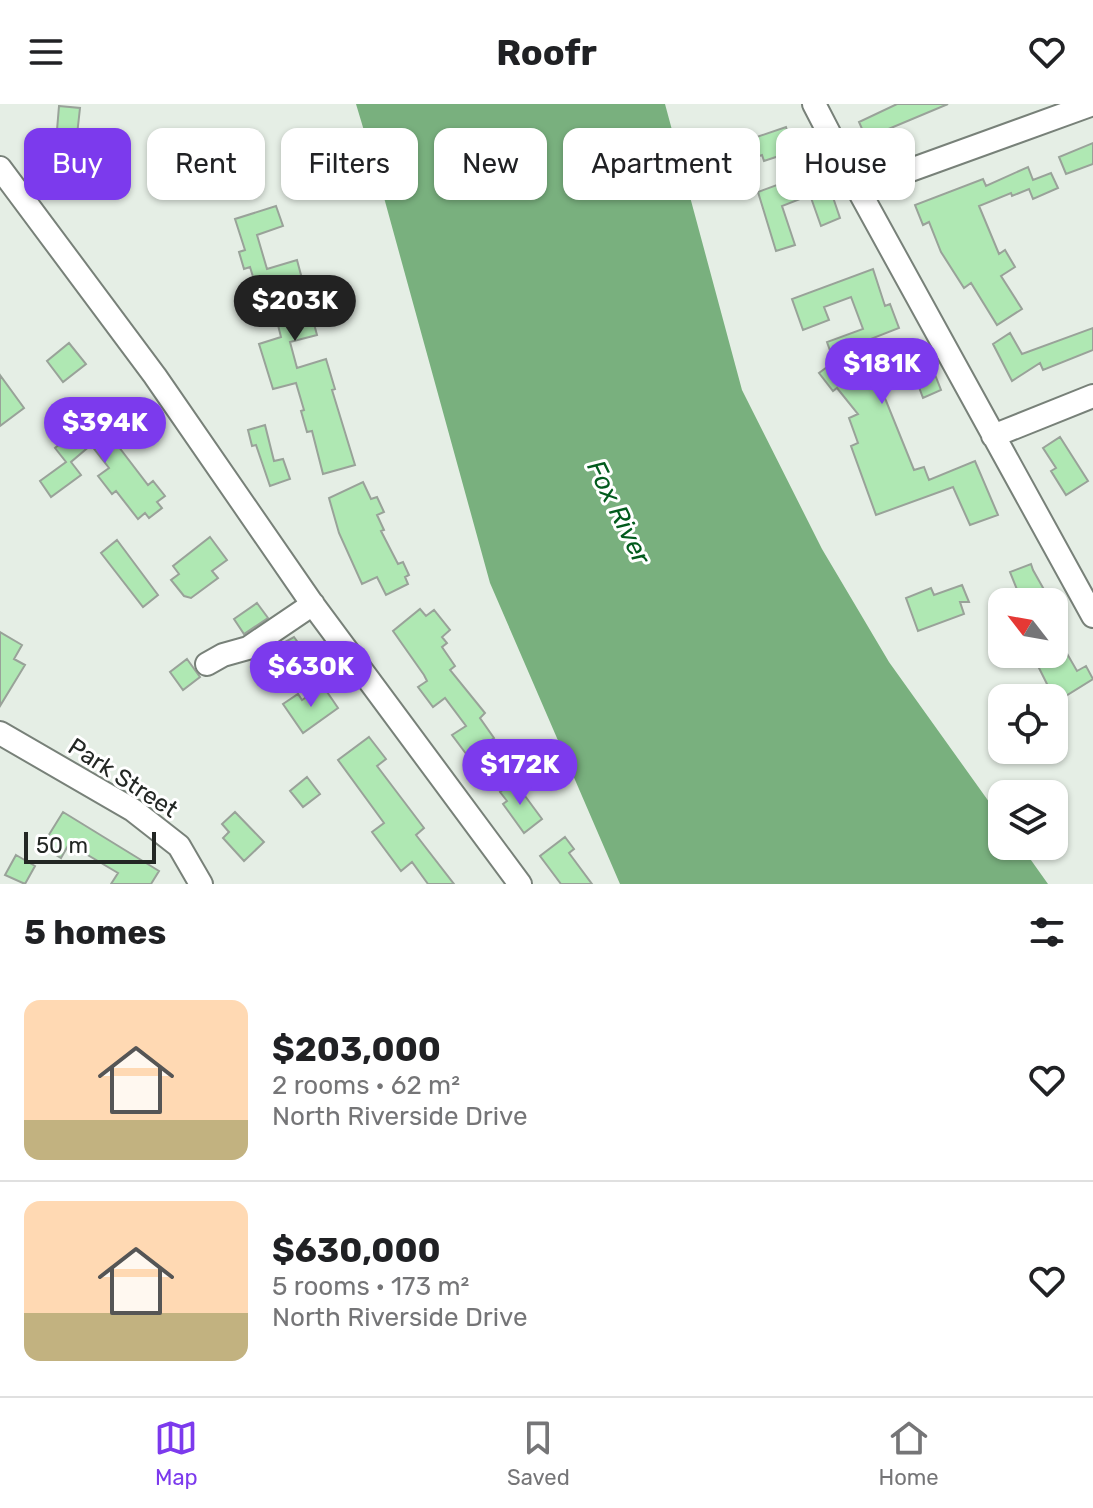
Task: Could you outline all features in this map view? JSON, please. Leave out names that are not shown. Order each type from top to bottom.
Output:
[{"type":"street","points":[[814,104],[826,128]]},
{"type":"street","points":[[915,168],[1093,104]]},
{"type":"street","points":[[0,168],[155,376],[313,604],[520,884]]},
{"type":"street","points":[[864,200],[1093,616]]},
{"type":"street","points":[[993,436],[1093,396]]},
{"type":"street","points":[[207,664],[223,655],[248,648],[313,604]]},
{"type":"street","name":"Park Street","points":[[0,733],[133,810],[179,846],[201,884]]},
{"type":"water","name":"Fox River","points":[[356,104],[665,104],[671,128],[563,128],[563,200],[691,200],[742,390],[822,549],[889,662],[988,800],[988,860],[1031,860],[1048,884],[620,884],[490,583],[385,200],[418,200],[418,128],[363,128]]},
{"type":"building","points":[[897,104],[948,104],[891,128],[862,128],[859,122]]},
{"type":"building","points":[[59,106],[80,108],[78,128],[57,128]]},
{"type":"building","points":[[776,130],[776,157],[764,161],[760,156],[760,136]]},
{"type":"building","points":[[1093,143],[1093,164],[1066,174],[1059,157]]},
{"type":"building","points":[[1028,167],[1033,180],[1051,173],[1058,188],[1033,199],[1029,189],[1012,196],[1011,193],[979,206],[999,254],[1005,250],[1015,267],[1001,276],[1022,309],[997,325],[971,283],[964,288],[941,252],[929,222],[923,225],[915,205],[983,179],[986,186]]},
{"type":"building","points":[[776,185],[776,200],[797,200],[782,206],[795,245],[776,251],[760,191]]},
{"type":"building","points":[[812,200],[834,200],[840,218],[821,226]]},
{"type":"building","points":[[276,206],[283,226],[257,235],[267,269],[297,260],[317,335],[290,342],[297,368],[326,359],[355,465],[323,474],[312,431],[307,432],[296,383],[273,389],[259,344],[281,337],[270,293],[259,296],[250,267],[244,269],[239,252],[245,250],[235,219]]},
{"type":"building","points":[[873,269],[885,306],[890,304],[899,328],[868,340],[884,385],[880,386],[914,470],[924,467],[929,480],[975,461],[998,515],[970,525],[953,487],[876,515],[851,446],[858,443],[849,418],[858,414],[837,388],[833,391],[819,373],[834,362],[827,342],[863,329],[851,297],[824,307],[829,320],[803,330],[792,299]]},
{"type":"building","points":[[1093,328],[1093,350],[1043,370],[1040,363],[1012,381],[993,344],[1010,333],[1022,354]]},
{"type":"building","points":[[69,343],[86,364],[63,382],[47,361]]},
{"type":"building","points":[[934,372],[941,390],[923,398],[916,379]]},
{"type":"building","points":[[0,375],[24,408],[0,426]]},
{"type":"building","points":[[111,410],[125,428],[112,438],[148,485],[153,481],[165,496],[157,502],[162,508],[149,518],[145,513],[138,519],[116,491],[112,494],[98,476],[109,468],[91,445],[71,462],[81,475],[51,497],[40,481],[66,462],[55,448],[72,434],[67,428],[84,414],[92,424]]},
{"type":"building","points":[[265,425],[274,461],[283,459],[290,479],[270,486],[248,430]]},
{"type":"building","points":[[1060,437],[1088,481],[1066,495],[1051,471],[1056,468],[1043,448]]},
{"type":"building","points":[[363,482],[371,499],[377,497],[384,512],[377,515],[384,530],[381,531],[398,564],[403,562],[409,575],[405,577],[408,584],[386,595],[377,577],[362,584],[339,533],[329,498]]},
{"type":"building","points":[[210,537],[227,560],[212,571],[218,578],[191,598],[184,596],[171,580],[179,574],[173,566]]},
{"type":"building","points":[[117,540],[158,595],[143,607],[101,553]]},
{"type":"building","points":[[1031,564],[1043,588],[1016,588],[1010,572]]},
{"type":"building","points":[[962,585],[969,602],[960,602],[964,614],[918,631],[906,598],[931,588],[934,595]]},
{"type":"building","points":[[257,603],[268,618],[244,634],[234,619]]},
{"type":"building","points":[[420,609],[426,616],[434,610],[450,630],[442,637],[447,643],[442,647],[455,666],[450,670],[485,713],[480,718],[494,738],[490,741],[508,762],[496,773],[482,756],[473,763],[452,735],[466,726],[445,698],[433,707],[418,687],[427,681],[393,631]]},
{"type":"building","points":[[0,632],[22,645],[14,659],[25,665],[0,706]]},
{"type":"building","points":[[294,637],[307,655],[287,670],[272,649]]},
{"type":"building","points":[[1068,655],[1077,671],[1086,666],[1093,679],[1068,695],[1068,684],[1047,684],[1039,668],[1068,668]]},
{"type":"building","points":[[187,659],[200,677],[183,690],[170,672]]},
{"type":"building","points":[[323,686],[338,708],[303,733],[283,704],[298,694],[302,700]]},
{"type":"building","points":[[369,737],[386,759],[377,766],[424,828],[416,835],[454,884],[428,884],[412,862],[401,871],[372,832],[384,823],[338,760]]},
{"type":"building","points":[[307,777],[320,794],[303,807],[290,791]]},
{"type":"building","points":[[514,781],[542,819],[524,833],[503,804],[507,801],[500,792]]},
{"type":"building","points":[[63,812],[159,871],[151,884],[111,884],[118,873],[69,844],[61,858],[42,846]]},
{"type":"building","points":[[235,812],[264,842],[244,861],[223,838],[229,832],[222,824]]},
{"type":"building","points":[[565,837],[574,849],[569,853],[592,884],[561,884],[540,856]]},
{"type":"building","points":[[16,855],[35,866],[25,884],[5,875]]}]
